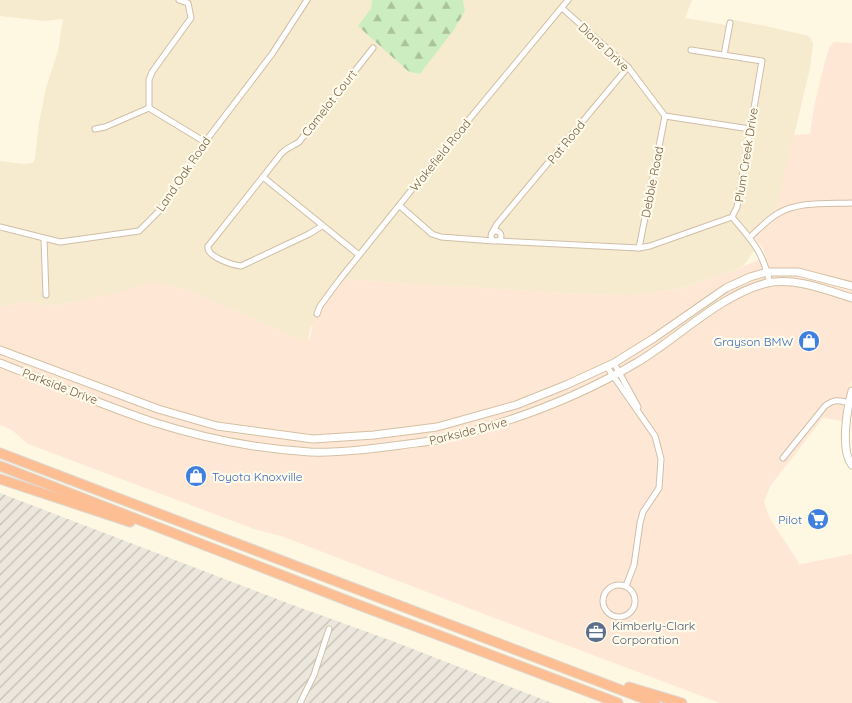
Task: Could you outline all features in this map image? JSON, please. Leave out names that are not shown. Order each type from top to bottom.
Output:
[{"type":"highway","points":[[0,453],[655,703]]},
{"type":"highway","points":[[0,466],[618,703]]},
{"type":"highway","points":[[0,479],[221,552]]},
{"type":"highway","points":[[554,664],[682,703]]},
{"type":"highway","points":[[562,683],[602,703]]},
{"type":"street","points":[[149,108],[149,80],[152,72],[191,18],[188,3],[179,0]]},
{"type":"street","name":"Land Oak Road","points":[[0,227],[60,242],[139,231],[160,210],[205,142],[272,54],[307,0]]},
{"type":"street","name":"Wakefield Road","points":[[317,314],[320,306],[359,255],[568,0]]},
{"type":"street","name":"Diane Drive","points":[[562,8],[628,66],[665,116]]},
{"type":"street","points":[[724,55],[730,23]]},
{"type":"street","name":"Camelot Court","points":[[322,226],[241,266],[210,254],[208,246],[286,149],[298,142],[373,48]]},
{"type":"street","name":"Plum Creek Drive","points":[[400,206],[432,234],[441,237],[499,238],[514,241],[639,248],[650,246],[732,216],[738,207],[762,61],[691,50]]},
{"type":"street","name":"Pat Road","points":[[492,234],[497,224],[628,66]]},
{"type":"street","points":[[96,129],[149,108]]},
{"type":"street","points":[[149,108],[205,142]]},
{"type":"street","points":[[665,116],[750,129]]},
{"type":"street","name":"Debbie Road","points":[[639,248],[665,116]]},
{"type":"street","points":[[263,177],[359,255]]},
{"type":"street","points":[[750,237],[778,213],[791,208],[852,203]]},
{"type":"street","points":[[732,216],[750,237],[764,260],[770,283]]},
{"type":"street","name":"Pat Road","points":[[499,238],[504,217]]},
{"type":"street","name":"Plum Creek Drive","points":[[481,239],[497,231],[499,238]]},
{"type":"street","points":[[492,234],[491,238],[499,238]]},
{"type":"street","points":[[44,239],[46,295]]},
{"type":"street","name":"Parkside Drive","points":[[0,350],[158,409],[217,426],[313,438],[374,435],[437,427],[516,405],[610,365],[654,338],[726,288],[744,279],[767,272],[798,272],[852,286]]},
{"type":"street","points":[[817,276],[817,288]]},
{"type":"street","name":"Parkside Drive","points":[[0,363],[154,422],[214,438],[312,452],[375,448],[440,440],[520,417],[571,398],[662,347],[739,293],[770,283],[799,283],[852,298]]},
{"type":"street","points":[[610,365],[655,436],[661,459],[659,488],[643,512],[634,565],[626,586]]},
{"type":"street","points":[[852,391],[846,429],[846,451],[848,459],[852,464]]},
{"type":"street","points":[[782,458],[825,406],[832,401],[839,400],[851,403]]},
{"type":"street","points":[[615,585],[626,586],[634,594],[635,604],[629,614],[614,616],[606,610],[604,595],[615,585]]},
{"type":"street","points":[[300,703],[314,675],[329,629]]},
{"type":"shaded area","points":[[0,0],[372,0],[371,9],[388,52],[408,72],[420,74],[453,31],[465,11],[463,0],[692,0],[685,18],[726,25],[728,19],[765,26],[809,36],[813,43],[810,68],[777,207],[746,237],[754,251],[743,266],[678,289],[631,295],[581,294],[352,280],[340,275],[310,329],[308,340],[304,341],[190,291],[160,283],[56,305],[45,306],[29,301],[0,307],[0,161],[23,164],[33,163],[35,159],[39,123],[46,88],[58,51],[63,19],[44,21],[0,16]]},
{"type":"shaded area","points":[[834,42],[852,43],[852,380],[843,409],[843,421],[823,418],[771,485],[764,501],[769,517],[799,563],[797,565],[852,554],[852,703],[720,703],[281,536],[254,529],[28,444],[12,430],[0,425],[0,307],[29,301],[45,306],[56,305],[100,297],[150,283],[160,283],[190,291],[304,341],[310,337],[317,305],[340,275],[352,280],[581,294],[631,295],[679,289],[730,272],[766,257],[763,249],[750,233],[777,207],[793,135],[810,134],[814,107],[825,61],[830,46]]},
{"type":"shaded area","points":[[0,493],[290,604],[395,642],[552,703],[0,703]]},
{"type":"green space","points":[[372,0],[463,0],[465,11],[453,31],[420,74],[409,72],[358,26],[371,9]]},
{"type":"place","name":"Grayson BMW","points":[[809,341]]},
{"type":"place","name":"Toyota Knoxville","points":[[196,476]]},
{"type":"place","name":"Pilot","points":[[818,519]]},
{"type":"place","name":"Kimberly-Clark Corporation","points":[[596,632]]}]
